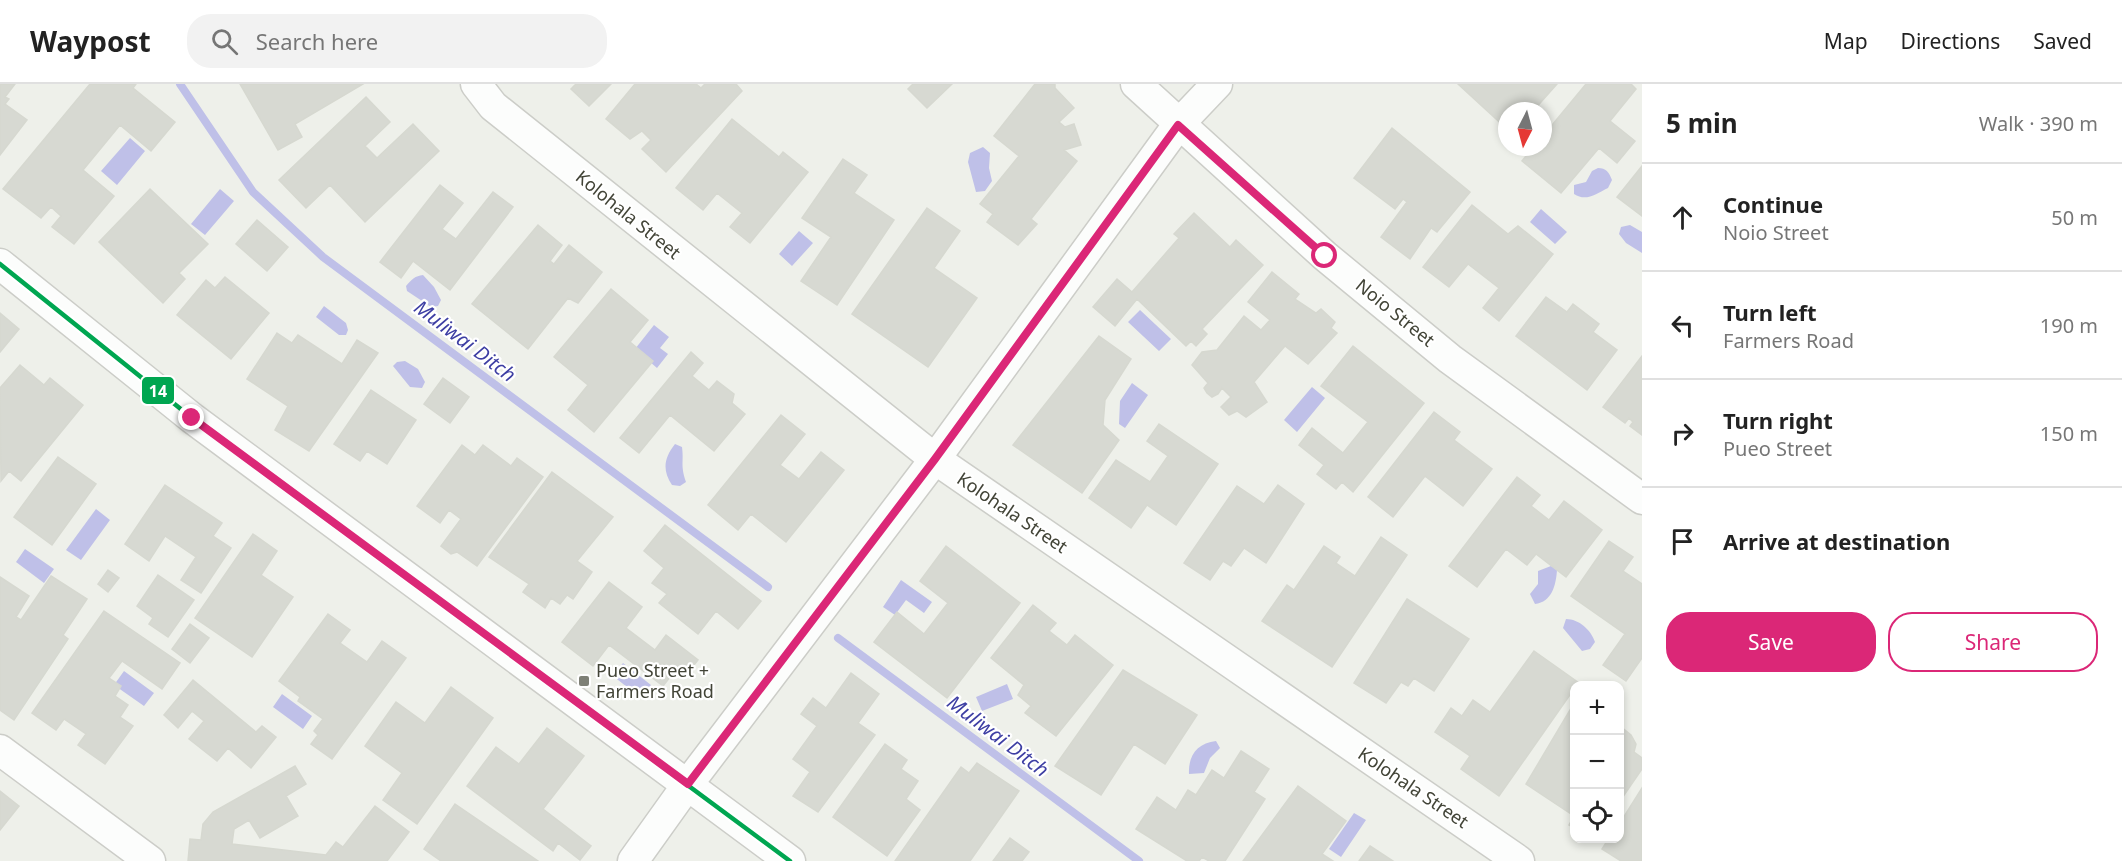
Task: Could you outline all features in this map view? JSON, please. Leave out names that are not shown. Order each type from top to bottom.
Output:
[{"type":"street","name":"Kolohala Street","points":[[477,84],[493,106],[935,459],[1519,861]]},
{"type":"street","name":"Noio Street","points":[[1136,84],[1178,125],[1325,256],[1450,359],[1642,500]]},
{"type":"street","points":[[633,861],[688,784],[935,459],[1178,125],[1217,84]]},
{"type":"street","points":[[0,264],[192,418],[790,861]]},
{"type":"street","points":[[0,750],[150,861]]},
{"type":"water","points":[[130,138],[145,151],[117,185],[101,171]]},
{"type":"water","points":[[983,147],[990,153],[989,168],[992,181],[985,191],[976,192],[968,162],[970,153]]},
{"type":"water","points":[[1598,168],[1610,175],[1612,180],[1608,188],[1587,197],[1574,194],[1574,185],[1586,182],[1592,171]]},
{"type":"water","points":[[220,189],[234,201],[205,235],[191,224]]},
{"type":"water","points":[[1541,209],[1567,232],[1555,244],[1530,222]]},
{"type":"water","points":[[1630,225],[1642,232],[1642,253],[1626,243],[1619,234],[1621,227]]},
{"type":"water","points":[[799,231],[813,243],[792,266],[779,254]]},
{"type":"water","points":[[423,275],[434,287],[441,300],[438,306],[431,307],[407,291],[406,286],[410,281]]},
{"type":"water","points":[[324,306],[346,323],[348,330],[346,335],[339,335],[316,317]]},
{"type":"water","points":[[1140,310],[1171,339],[1159,351],[1128,322]]},
{"type":"water","points":[[654,325],[669,337],[660,348],[668,354],[657,368],[635,349]]},
{"type":"water","points":[[405,361],[418,369],[425,382],[422,388],[410,387],[393,366],[397,362]]},
{"type":"water","points":[[1132,383],[1148,395],[1125,428],[1119,424],[1120,401]]},
{"type":"water","points":[[1312,387],[1325,398],[1297,432],[1284,420]]},
{"type":"water","points":[[675,444],[682,447],[686,482],[680,486],[672,485],[666,469],[668,454]]},
{"type":"water","points":[[96,509],[110,520],[81,560],[66,550]]},
{"type":"water","points":[[25,549],[54,569],[44,583],[16,562]]},
{"type":"water","points":[[1551,566],[1557,570],[1552,592],[1541,603],[1535,604],[1530,594],[1538,584],[1538,571]]},
{"type":"water","points":[[901,580],[932,602],[924,613],[906,600],[895,615],[883,607]]},
{"type":"water","points":[[1566,619],[1580,623],[1587,629],[1595,642],[1590,649],[1582,651],[1563,628]]},
{"type":"water","points":[[623,663],[651,685],[641,698],[613,676]]},
{"type":"water","points":[[124,671],[154,693],[144,706],[114,685]]},
{"type":"water","points":[[1007,684],[1013,699],[982,711],[976,697]]},
{"type":"water","points":[[282,694],[312,716],[303,729],[273,707]]},
{"type":"water","points":[[1216,741],[1220,748],[1210,758],[1204,773],[1189,774],[1190,762],[1195,752],[1204,744]]},
{"type":"water","points":[[1354,813],[1366,820],[1341,857],[1329,849]]},
{"type":"building","points":[[0,84],[15,84],[5,97],[9,99],[5,104],[27,120],[0,155]]},
{"type":"building","points":[[90,84],[136,84],[133,88],[175,122],[151,151],[120,125],[83,170],[114,196],[74,244],[52,227],[61,216],[51,207],[41,218],[3,189]]},
{"type":"building","points":[[240,84],[363,84],[295,124],[302,137],[278,150]]},
{"type":"building","points":[[576,84],[611,84],[589,106],[571,89]]},
{"type":"building","points":[[635,84],[696,84],[701,88],[705,84],[736,84],[742,91],[666,172],[642,149],[651,140],[642,131],[630,139],[606,119]]},
{"type":"building","points":[[913,84],[952,84],[927,108],[908,89]]},
{"type":"building","points":[[1035,84],[1055,84],[1055,88],[1074,108],[1059,122],[1065,127],[1074,124],[1081,145],[1064,150],[1077,161],[1031,219],[1037,224],[1018,245],[987,222],[993,214],[980,204],[1019,156],[994,136]]},
{"type":"building","points":[[1458,84],[1557,84],[1541,102],[1498,102],[1498,121]]},
{"type":"building","points":[[1586,84],[1631,84],[1636,89],[1610,121],[1635,141],[1617,163],[1599,148],[1561,193],[1522,161],[1526,156],[1552,156],[1552,125]]},
{"type":"building","points":[[366,97],[390,122],[365,146],[377,158],[413,124],[439,151],[365,222],[330,185],[306,208],[279,180]]},
{"type":"building","points":[[732,119],[779,157],[783,152],[808,172],[750,243],[730,227],[742,213],[717,193],[703,210],[676,188]]},
{"type":"building","points":[[1392,128],[1470,192],[1437,232],[1431,228],[1410,259],[1381,237],[1407,202],[1403,199],[1395,209],[1354,178]]},
{"type":"building","points":[[843,159],[867,175],[854,193],[894,220],[837,305],[801,281],[831,237],[802,218]]},
{"type":"building","points":[[1642,166],[1642,216],[1617,197]]},
{"type":"building","points":[[440,185],[463,203],[442,229],[456,239],[493,192],[513,207],[450,290],[413,261],[401,278],[380,262]]},
{"type":"building","points":[[150,189],[208,244],[179,273],[185,279],[163,303],[99,242]]},
{"type":"building","points":[[1472,205],[1508,234],[1518,226],[1553,254],[1499,321],[1483,308],[1499,288],[1468,264],[1449,287],[1423,267]]},
{"type":"building","points":[[927,208],[960,231],[934,268],[977,298],[928,367],[852,314]]},
{"type":"building","points":[[1194,213],[1230,247],[1236,240],[1263,265],[1202,329],[1207,334],[1196,346],[1191,341],[1186,346],[1137,299],[1115,326],[1093,307],[1117,279],[1132,292],[1179,238],[1174,234]]},
{"type":"building","points":[[257,220],[288,247],[267,271],[236,244]]},
{"type":"building","points":[[538,225],[562,245],[550,261],[554,264],[569,245],[602,272],[578,303],[568,298],[528,349],[472,304]]},
{"type":"building","points":[[1272,272],[1299,294],[1295,299],[1316,313],[1321,309],[1335,322],[1331,328],[1337,333],[1308,364],[1285,346],[1254,382],[1267,402],[1246,417],[1237,411],[1229,415],[1221,407],[1231,397],[1222,388],[1212,397],[1207,393],[1204,388],[1208,383],[1192,365],[1202,352],[1217,350],[1244,316],[1261,330],[1270,320],[1248,302]]},
{"type":"building","points":[[225,277],[269,313],[231,359],[177,315],[206,280],[215,288]]},
{"type":"building","points":[[611,289],[648,320],[630,342],[653,361],[594,432],[568,410],[588,385],[554,357]]},
{"type":"building","points":[[1546,297],[1567,312],[1573,304],[1599,324],[1593,332],[1617,350],[1587,390],[1516,336]]},
{"type":"building","points":[[0,313],[19,329],[0,352]]},
{"type":"building","points":[[277,333],[292,343],[298,335],[342,364],[357,340],[378,353],[309,451],[275,430],[288,406],[247,379]]},
{"type":"building","points":[[1099,336],[1131,359],[1105,400],[1103,425],[1119,440],[1082,493],[1013,445]]},
{"type":"building","points":[[1353,346],[1424,403],[1353,492],[1342,482],[1336,489],[1317,474],[1324,465],[1299,445],[1312,428],[1343,453],[1368,422],[1321,386]]},
{"type":"building","points":[[691,352],[703,363],[692,376],[709,390],[717,381],[734,394],[732,403],[745,414],[714,451],[670,415],[639,453],[620,438]]},
{"type":"building","points":[[1642,356],[1642,435],[1630,426],[1633,422],[1629,418],[1625,423],[1603,407]]},
{"type":"building","points":[[20,365],[44,385],[50,378],[83,405],[21,481],[9,471],[1,481],[0,388]]},
{"type":"building","points":[[443,378],[469,397],[450,423],[424,404]]},
{"type":"building","points":[[371,390],[416,420],[387,464],[367,451],[360,461],[334,444]]},
{"type":"building","points":[[1434,412],[1460,432],[1454,440],[1492,469],[1463,506],[1425,476],[1393,517],[1368,497]]},
{"type":"building","points":[[781,415],[805,434],[780,465],[799,479],[821,452],[844,470],[786,542],[751,514],[738,530],[708,505]]},
{"type":"building","points":[[1159,424],[1218,464],[1176,525],[1147,505],[1131,528],[1089,498],[1116,460],[1150,482],[1168,456],[1147,441]]},
{"type":"building","points":[[462,445],[475,455],[483,445],[511,466],[517,458],[543,477],[477,566],[457,552],[451,554],[441,546],[461,519],[449,510],[440,523],[417,506]]},
{"type":"building","points":[[58,457],[96,484],[52,545],[14,517]]},
{"type":"building","points":[[552,472],[613,517],[577,561],[592,572],[573,599],[567,595],[560,604],[551,598],[545,608],[523,592],[529,584],[489,557]]},
{"type":"building","points":[[1517,477],[1540,495],[1531,506],[1549,520],[1564,501],[1602,530],[1566,577],[1536,554],[1527,565],[1506,549],[1477,587],[1449,566]]},
{"type":"building","points":[[165,485],[222,523],[213,536],[231,548],[201,593],[181,580],[196,557],[165,536],[149,561],[125,544]]},
{"type":"building","points":[[1278,485],[1304,504],[1266,563],[1244,548],[1231,566],[1223,561],[1210,580],[1184,563],[1237,486],[1264,504]]},
{"type":"building","points":[[665,525],[761,601],[738,629],[716,611],[698,634],[659,603],[667,594],[652,583],[664,568],[644,551]]},
{"type":"building","points":[[253,534],[277,551],[261,575],[293,597],[252,657],[195,618]]},
{"type":"building","points":[[1381,537],[1407,555],[1332,667],[1262,621],[1287,585],[1294,590],[1324,546],[1340,557],[1336,563],[1355,576]]},
{"type":"building","points":[[1609,541],[1633,557],[1623,571],[1642,584],[1642,658],[1626,681],[1603,665],[1625,634],[1571,596]]},
{"type":"building","points":[[946,546],[1020,603],[947,698],[874,642],[897,612],[924,634],[948,603],[920,581]]},
{"type":"building","points":[[108,570],[119,578],[108,592],[98,584]]},
{"type":"building","points":[[158,575],[194,600],[168,637],[149,624],[153,618],[137,606]]},
{"type":"building","points":[[51,576],[87,599],[63,635],[68,639],[14,720],[0,710],[0,577],[29,596],[16,617],[21,620]]},
{"type":"building","points":[[609,582],[642,607],[626,628],[655,650],[666,635],[698,660],[687,674],[678,667],[663,686],[609,645],[593,666],[562,642]]},
{"type":"building","points":[[1407,599],[1469,639],[1434,691],[1414,678],[1408,686],[1401,682],[1386,703],[1354,683]]},
{"type":"building","points":[[1033,605],[1056,623],[1049,631],[1067,645],[1075,635],[1113,665],[1056,736],[1025,713],[1031,706],[1018,695],[1024,685],[991,658]]},
{"type":"building","points":[[104,611],[180,663],[162,689],[122,661],[109,678],[121,686],[115,696],[128,705],[120,717],[133,726],[105,764],[78,745],[86,734],[64,719],[56,730],[32,713]]},
{"type":"building","points":[[328,614],[350,630],[340,643],[367,662],[382,641],[406,658],[332,759],[311,744],[318,735],[314,731],[323,719],[298,701],[300,697],[279,681]]},
{"type":"building","points":[[190,624],[209,638],[190,663],[172,649]]},
{"type":"building","points":[[1534,651],[1576,681],[1570,681],[1570,695],[1499,796],[1461,769],[1470,756],[1435,732],[1451,708],[1462,716],[1473,700],[1490,712]]},
{"type":"building","points":[[1123,670],[1197,715],[1165,764],[1134,744],[1101,795],[1055,766]]},
{"type":"building","points":[[851,673],[879,694],[858,723],[875,735],[818,812],[793,796],[810,772],[793,759],[817,726],[801,714],[813,698],[826,708]]},
{"type":"building","points":[[193,680],[256,732],[262,726],[276,737],[251,768],[228,748],[217,761],[189,739],[204,721],[192,711],[178,728],[164,715]]},
{"type":"building","points":[[451,687],[493,718],[417,824],[383,800],[402,773],[365,746],[396,702],[425,723]]},
{"type":"building","points":[[1570,710],[1570,813],[1526,784]]},
{"type":"building","points":[[547,728],[584,756],[543,809],[591,846],[580,860],[558,843],[553,851],[467,786],[496,747],[519,764]]},
{"type":"building","points":[[1624,729],[1631,735],[1636,744],[1634,752],[1642,758],[1642,769],[1624,795]]},
{"type":"building","points":[[885,744],[907,760],[901,769],[918,781],[906,799],[920,810],[887,856],[833,817]]},
{"type":"building","points":[[1241,751],[1269,769],[1254,792],[1265,799],[1225,861],[1209,861],[1202,857],[1199,861],[1187,861],[1136,829],[1157,797],[1176,810],[1188,790],[1196,795],[1212,770],[1224,778]]},
{"type":"building","points":[[977,763],[1019,791],[970,861],[895,861],[961,767],[969,773]]},
{"type":"building","points":[[295,766],[306,784],[286,796],[298,816],[260,838],[249,820],[234,829],[232,844],[326,855],[336,842],[343,847],[375,806],[409,832],[387,861],[188,861],[190,839],[201,840],[203,824],[213,812]]},
{"type":"building","points":[[1298,786],[1346,821],[1322,854],[1333,861],[1243,861]]},
{"type":"building","points":[[1642,788],[1642,861],[1621,861],[1602,849],[1606,843],[1624,843],[1624,817]]},
{"type":"building","points":[[0,791],[19,806],[0,830]]},
{"type":"building","points":[[455,804],[538,861],[441,861],[424,849]]},
{"type":"building","points":[[1010,838],[1029,852],[1022,861],[993,861]]},
{"type":"building","points":[[1370,846],[1393,861],[1359,861]]},
{"type":"waterway","name":"Muliwai Ditch","points":[[180,84],[253,192],[323,257],[768,587]]},
{"type":"waterway","name":"Muliwai Ditch","points":[[838,638],[1139,861]]},
{"type":"transit line","name":"14","points":[[0,264],[192,418],[790,861]]},
{"type":"place","name":"Pueo Street + Farmers Road","points":[[584,681]]},
{"type":"route","points":[[192,418],[688,784],[935,459],[1178,125],[1325,256]]}]
